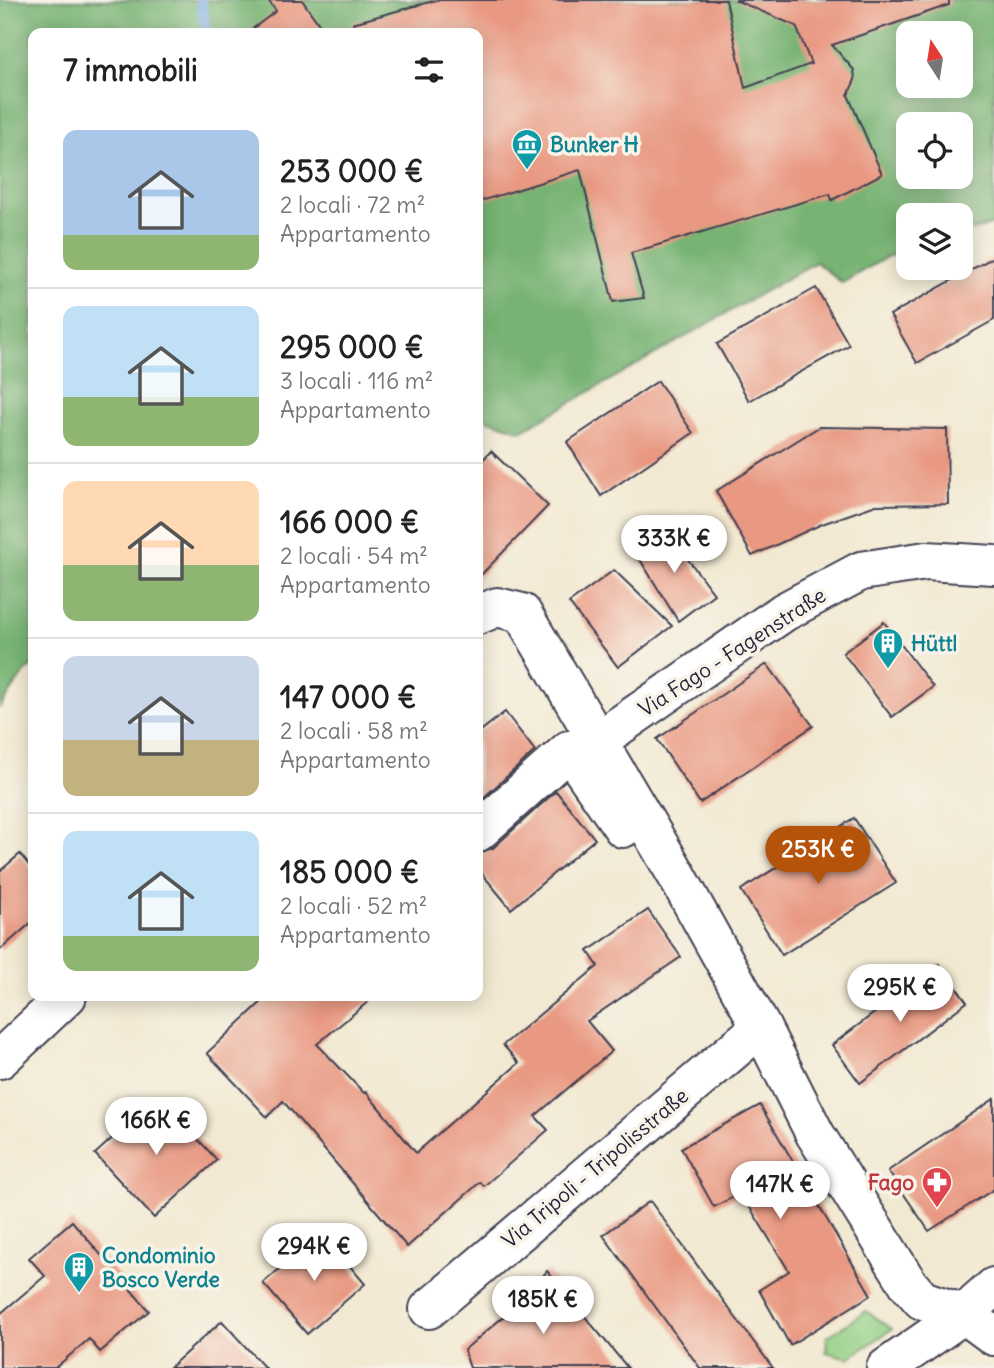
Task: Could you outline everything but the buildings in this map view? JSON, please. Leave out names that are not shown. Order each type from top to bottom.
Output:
[{"type":"street","name":"Via Fago - Fagenstraße","points":[[598,740],[784,612],[861,571],[926,561],[994,565]]},
{"type":"street","points":[[483,613],[497,607],[522,613],[675,872],[761,1027],[815,1134],[909,1285],[922,1300],[964,1314],[994,1336]]},
{"type":"street","points":[[483,827],[569,750],[630,838],[675,872]]},
{"type":"street","points":[[0,1059],[62,1001]]},
{"type":"street","name":"Via Tripoli - Tripolisstraße","points":[[429,1309],[761,1027]]},
{"type":"street","points":[[886,1368],[964,1314],[994,1287]]},
{"type":"green space","points":[[0,0],[994,0],[994,224],[973,230],[973,203],[896,203],[896,254],[842,283],[816,262],[521,431],[483,418],[483,28],[28,28],[28,669],[0,707]]},
{"type":"green space","points":[[866,1311],[892,1329],[849,1358],[826,1352],[827,1337]]},
{"type":"waterway","points":[[201,0],[205,28]]},
{"type":"place","name":"Bunker H","points":[[527,171]]},
{"type":"place","name":"Hüttl","points":[[888,670]]},
{"type":"place","name":"Fago","points":[[937,1209]]},
{"type":"place","name":"Condominio Bosco Verde","points":[[79,1294]]}]
